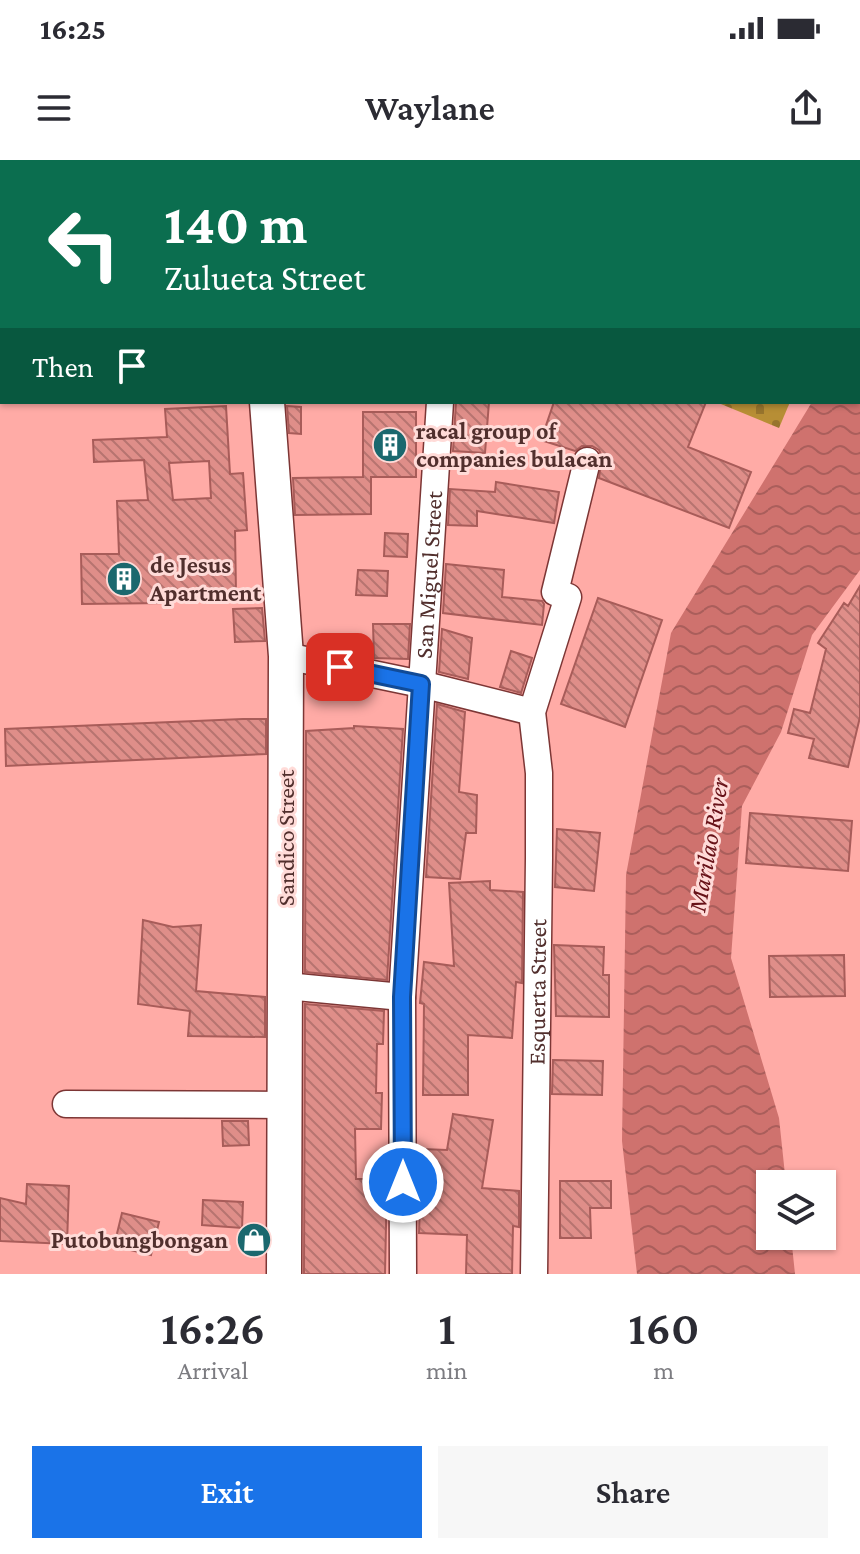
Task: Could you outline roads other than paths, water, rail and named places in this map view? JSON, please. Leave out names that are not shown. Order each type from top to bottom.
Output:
[{"type":"main road","name":"Sandico Street","points":[[267,404],[286,656],[284,1274]]},
{"type":"street","name":"San Miguel Street","points":[[403,1274],[402,997],[440,404]]},
{"type":"street","points":[[286,656],[421,684],[532,712],[568,597],[555,592],[587,461]]},
{"type":"street","name":"Esquerta Street","points":[[532,712],[539,773],[534,1274]]},
{"type":"street","points":[[286,986],[402,997]]},
{"type":"street","points":[[66,1104],[285,1105]]},
{"type":"water","name":"Marilao River","points":[[811,404],[860,404],[860,570],[812,635],[781,732],[742,806],[731,958],[779,1118],[785,1170],[756,1170],[756,1250],[792,1250],[795,1274],[637,1274],[622,1141],[626,875],[671,633]]},
{"type":"place","name":"racal group of companies bulacan","points":[[390,445]]},
{"type":"place","name":"de Jesus Apartment","points":[[124,579]]},
{"type":"place","name":"Putobungbongan","points":[[254,1240]]}]
